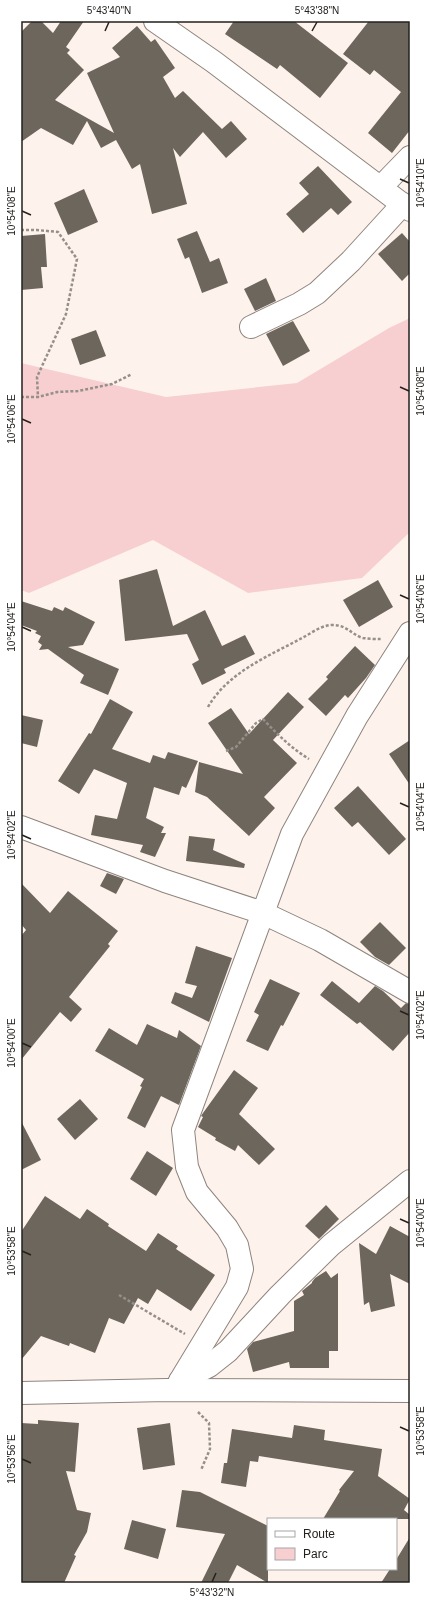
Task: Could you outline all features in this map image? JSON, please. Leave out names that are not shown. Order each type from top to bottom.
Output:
[{"type":"street","points":[[155,21],[214,62],[406,207],[352,261],[317,293],[299,304],[251,327]]},
{"type":"street","points":[[381,187],[410,157]]},
{"type":"street","points":[[174,1386],[192,1360],[237,1287],[242,1269],[237,1245],[227,1228],[197,1192],[187,1167],[183,1130],[292,834],[357,716],[407,637]]},
{"type":"street","points":[[21,827],[165,881],[263,913],[320,940],[410,992]]},
{"type":"street","points":[[174,1386],[209,1366],[228,1351],[280,1295],[330,1245],[410,1181]]},
{"type":"street","points":[[21,1392],[174,1386],[410,1391]]},
{"type":"path","points":[[21,230],[58,232],[76,259],[66,314],[37,377],[38,397]]},
{"type":"path","points":[[21,397],[38,397],[57,392],[78,391],[112,384],[132,374]]},
{"type":"path","points":[[208,707],[214,696],[240,672],[316,629],[332,625],[346,627],[362,638],[380,639],[390,636],[407,637]]},
{"type":"path","points":[[226,751],[236,747],[256,723],[262,719],[295,750],[327,770]]},
{"type":"path","points":[[119,1295],[160,1318],[192,1339],[192,1360]]},
{"type":"path","points":[[196,1410],[209,1422],[210,1449],[201,1470]]},
{"type":"green space","points":[[410,318],[410,532],[362,578],[248,593],[153,540],[29,593],[21,590],[21,363],[166,397],[297,383],[389,328]]},
{"type":"building","points":[[32,21],[41,21],[53,33],[61,21],[84,21],[66,47],[70,50],[67,53],[84,70],[55,100],[114,133],[87,73],[120,57],[112,48],[137,26],[151,42],[155,39],[175,68],[163,77],[175,98],[183,91],[222,129],[231,121],[247,139],[226,158],[203,132],[180,157],[173,148],[187,204],[152,214],[140,164],[132,169],[116,140],[101,148],[87,121],[73,145],[41,128],[21,142],[21,32]]},
{"type":"building","points":[[234,21],[294,21],[348,63],[320,98],[280,65],[277,69],[225,34]]},
{"type":"building","points":[[369,21],[410,21],[410,130],[392,153],[368,133],[401,92],[374,70],[370,75],[343,54]]},
{"type":"building","points":[[318,166],[352,202],[338,215],[331,208],[303,233],[286,214],[309,194],[299,183]]},
{"type":"building","points":[[84,189],[98,222],[68,235],[54,203]]},
{"type":"building","points":[[197,231],[210,262],[219,258],[228,283],[202,293],[189,257],[185,259],[177,239]]},
{"type":"building","points":[[402,233],[410,242],[410,273],[402,281],[378,254]]},
{"type":"building","points":[[45,234],[47,267],[41,267],[43,288],[21,290],[21,236]]},
{"type":"building","points":[[266,278],[276,301],[255,311],[244,289]]},
{"type":"building","points":[[293,321],[310,351],[283,366],[266,334]]},
{"type":"building","points":[[96,330],[106,356],[80,365],[71,339]]},
{"type":"building","points":[[157,569],[173,626],[205,610],[222,646],[245,635],[255,654],[224,669],[226,673],[202,685],[192,664],[199,660],[187,634],[125,641],[119,580]]},
{"type":"building","points":[[378,580],[393,607],[359,627],[343,600]]},
{"type":"building","points":[[21,601],[52,611],[54,607],[63,611],[65,607],[95,622],[83,645],[68,647],[119,669],[108,695],[80,683],[84,675],[48,649],[39,650],[42,645],[38,642],[41,636],[35,633],[37,631],[21,625]]},
{"type":"building","points":[[355,646],[375,665],[366,678],[348,698],[345,695],[326,716],[308,699],[328,679],[326,677]]},
{"type":"building","points":[[288,692],[304,707],[273,740],[297,763],[264,797],[275,808],[249,836],[207,797],[195,792],[199,762],[243,774],[208,723],[231,708],[249,734]]},
{"type":"building","points":[[110,699],[133,712],[112,749],[150,763],[153,755],[165,759],[168,752],[198,761],[186,788],[182,786],[179,795],[154,787],[146,818],[164,827],[161,833],[166,833],[155,857],[140,852],[143,845],[91,835],[95,815],[117,819],[127,783],[94,769],[79,794],[58,781],[89,733],[91,734]]},
{"type":"building","points":[[21,715],[43,720],[37,747],[21,743]]},
{"type":"building","points":[[410,740],[410,785],[389,754]]},
{"type":"building","points":[[358,786],[406,839],[389,855],[358,822],[352,827],[334,808]]},
{"type":"building","points":[[189,836],[215,839],[213,850],[245,864],[244,868],[186,861]]},
{"type":"building","points":[[107,873],[124,879],[116,894],[100,886]]},
{"type":"building","points":[[21,883],[50,913],[68,891],[118,931],[108,944],[110,946],[69,997],[82,1009],[71,1022],[60,1012],[21,1060],[21,936],[26,930],[21,924]]},
{"type":"building","points":[[380,922],[406,948],[389,965],[375,957],[360,942]]},
{"type":"building","points":[[196,946],[232,958],[209,1022],[171,1003],[175,992],[192,998],[197,986],[185,983]]},
{"type":"building","points":[[270,979],[300,993],[268,1051],[246,1041],[259,1015],[254,1012]]},
{"type":"building","points":[[332,981],[359,1003],[375,986],[383,991],[401,1008],[406,1003],[410,1004],[410,1032],[393,1051],[360,1022],[357,1024],[320,995]]},
{"type":"building","points":[[147,1024],[177,1038],[179,1030],[201,1046],[179,1105],[161,1096],[145,1128],[127,1118],[142,1087],[140,1086],[144,1079],[95,1051],[109,1028],[137,1045]]},
{"type":"building","points":[[234,1070],[258,1088],[239,1114],[275,1149],[259,1165],[238,1145],[235,1151],[215,1140],[216,1138],[198,1127],[203,1117],[201,1116]]},
{"type":"building","points":[[80,1099],[98,1119],[75,1140],[57,1119]]},
{"type":"building","points":[[21,1121],[41,1160],[21,1170]]},
{"type":"building","points":[[147,1151],[173,1168],[156,1196],[130,1179]]},
{"type":"building","points":[[45,1196],[80,1219],[87,1209],[109,1224],[108,1226],[146,1251],[158,1233],[178,1246],[176,1249],[215,1275],[191,1311],[157,1289],[148,1304],[138,1298],[124,1324],[109,1318],[95,1353],[70,1343],[69,1346],[41,1336],[21,1360],[21,1232]]},
{"type":"building","points":[[326,1205],[339,1219],[319,1239],[305,1226]]},
{"type":"building","points":[[390,1226],[410,1237],[410,1284],[390,1274],[395,1306],[371,1312],[369,1302],[364,1305],[359,1243],[376,1254]]},
{"type":"building","points":[[326,1271],[331,1278],[338,1273],[338,1351],[329,1351],[329,1368],[290,1368],[289,1362],[253,1372],[247,1349],[253,1342],[294,1331],[294,1301],[304,1295],[302,1291],[312,1283],[315,1278]]},
{"type":"building","points":[[38,1420],[79,1423],[75,1472],[66,1471],[77,1510],[91,1513],[87,1532],[74,1555],[76,1556],[64,1583],[21,1583],[21,1423],[38,1424]]},
{"type":"building","points":[[170,1423],[175,1465],[143,1470],[137,1428]]},
{"type":"building","points":[[294,1425],[325,1430],[324,1440],[382,1449],[378,1476],[410,1499],[404,1510],[410,1515],[410,1519],[324,1518],[340,1491],[339,1490],[354,1471],[259,1456],[258,1462],[250,1461],[246,1487],[221,1483],[224,1463],[227,1463],[232,1429],[292,1438]]},
{"type":"building","points":[[182,1490],[200,1492],[267,1526],[268,1583],[237,1565],[228,1583],[201,1583],[225,1534],[176,1527]]},
{"type":"building","points":[[132,1520],[166,1529],[158,1559],[124,1549]]},
{"type":"building","points":[[410,1537],[410,1583],[381,1583],[389,1570],[397,1570],[397,1558]]}]
